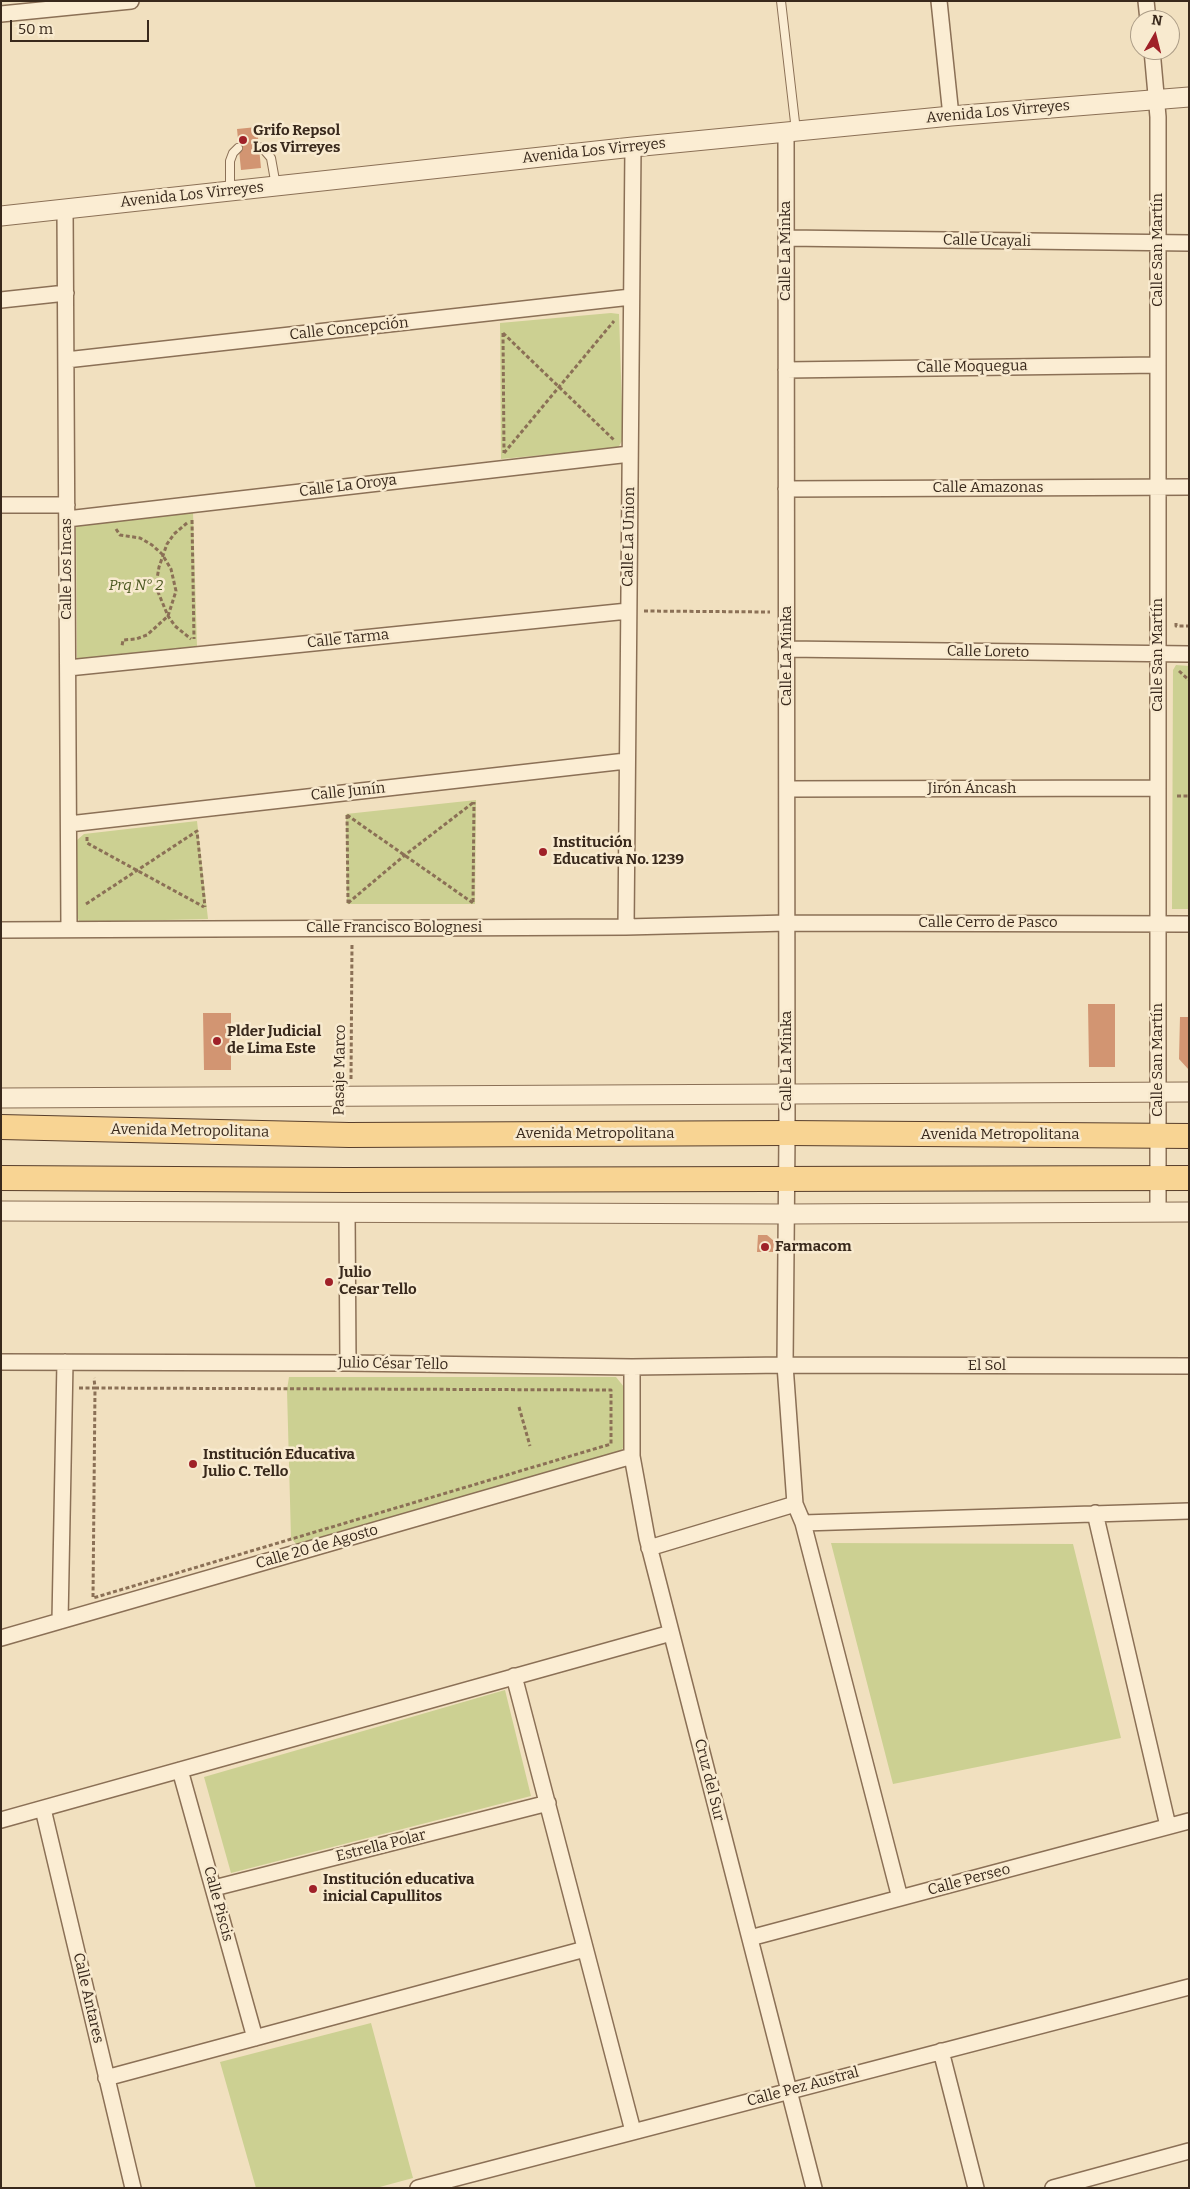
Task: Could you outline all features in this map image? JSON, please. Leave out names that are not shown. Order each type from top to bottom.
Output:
[{"type":"main road","name":"Avenida Metropolitana","points":[[1,1127],[349,1135],[787,1133],[1189,1136]]},
{"type":"main road","points":[[1,1178],[787,1180],[1189,1178]]},
{"type":"street","points":[[1,14],[131,1]]},
{"type":"street","points":[[939,1],[951,116]]},
{"type":"street","name":"Calle San Martín","points":[[1153,60],[1158,99],[1158,1212]]},
{"type":"street","name":"Avenida Los Virreyes","points":[[1,216],[791,131],[1189,97]]},
{"type":"street","name":"Calle La Minka","points":[[791,131],[786,238],[787,1180],[785,1365],[795,1504],[802,1523],[900,1898]]},
{"type":"street","name":"Calle La Union","points":[[626,927],[633,147]]},
{"type":"street","name":"Calle Los Incas","points":[[65,208],[70,929]]},
{"type":"street","name":"Calle Ucayali","points":[[786,238],[1189,243]]},
{"type":"street","points":[[1,300],[66,293]]},
{"type":"street","name":"Calle Concepción","points":[[66,360],[631,297]]},
{"type":"street","name":"Calle Moquegua","points":[[786,370],[1158,365]]},
{"type":"street","name":"Calle La Oroya","points":[[1,505],[67,512],[630,454]]},
{"type":"street","name":"Calle Amazonas","points":[[786,488],[1189,487]]},
{"type":"street","name":"Calle Tarma","points":[[68,668],[628,611]]},
{"type":"street","name":"Calle Loreto","points":[[786,649],[1189,654]]},
{"type":"street","name":"Calle Junín","points":[[69,824],[626,761]]},
{"type":"street","name":"Jirón Áncash","points":[[787,789],[1158,788]]},
{"type":"street","name":"Calle Francisco Bolognesi","points":[[1,930],[626,927],[787,923]]},
{"type":"street","name":"Calle Cerro de Pasco","points":[[787,923],[1189,924]]},
{"type":"street","points":[[1,1098],[1189,1092]]},
{"type":"street","points":[[1,1211],[786,1214],[1189,1212]]},
{"type":"street","points":[[347,1212],[348,1363]]},
{"type":"street","name":"Julio César Tello","points":[[1,1362],[348,1363],[632,1367],[785,1365]]},
{"type":"street","points":[[60,1621],[65,1362]]},
{"type":"street","name":"El Sol","points":[[785,1365],[1189,1366]]},
{"type":"street","name":"Cruz del Sur","points":[[632,1367],[632,1456],[650,1548],[814,2188]]},
{"type":"street","name":"Calle 20 de Agosto","points":[[1,1638],[632,1456]]},
{"type":"street","points":[[650,1548],[795,1504]]},
{"type":"street","points":[[802,1523],[1189,1511]]},
{"type":"street","points":[[1095,1513],[1168,1826]]},
{"type":"street","points":[[1,1820],[671,1632]]},
{"type":"street","points":[[514,1676],[633,2132]]},
{"type":"street","name":"Calle Piscis","points":[[180,1770],[255,2038]]},
{"type":"street","name":"Estrella Polar","points":[[214,1888],[548,1803]]},
{"type":"street","name":"Calle Antares","points":[[43,1809],[133,2188]]},
{"type":"street","name":"Calle Perseo","points":[[750,1938],[1189,1821]]},
{"type":"street","points":[[106,2078],[586,1949]]},
{"type":"street","name":"Calle Pez Austral","points":[[418,2188],[1189,1987]]},
{"type":"street","points":[[940,2051],[976,2188]]},
{"type":"street","points":[[1053,2188],[1189,2151]]},
{"type":"lane","points":[[781,1],[791,131]]},
{"type":"lane","points":[[230,190],[230,162],[232,153],[238,148]]},
{"type":"lane","points":[[259,148],[265,150],[271,158],[276,186]]},
{"type":"path","points":[[615,320],[559,387],[541,409],[504,453],[503,332],[559,387],[615,440]]},
{"type":"path","points":[[192,519],[194,641],[175,626],[168,616],[158,592],[159,566],[162,554],[174,534],[192,519]]},
{"type":"path","points":[[116,529],[120,535],[140,538],[162,554],[171,569],[176,591],[168,616],[147,635],[122,640],[122,649]]},
{"type":"path","points":[[628,611],[786,612]]},
{"type":"path","points":[[1179,671],[1189,680]]},
{"type":"path","points":[[1177,796],[1189,796]]},
{"type":"path","points":[[405,855],[347,815],[348,903],[405,855],[474,802],[473,903],[405,855]]},
{"type":"path","points":[[82,907],[138,870],[197,831],[205,907],[138,870],[87,843]]},
{"type":"path","name":"Pasaje Marco","points":[[351,1097],[353,929]]},
{"type":"path","points":[[93,1598],[94,1362]]},
{"type":"path","points":[[64,1388],[610,1390],[611,1444]]},
{"type":"path","points":[[519,1407],[530,1446]]},
{"type":"green space","points":[[611,313],[619,314],[623,439],[618,448],[501,459],[500,323]]},
{"type":"green space","name":"Prq N° 2","points":[[193,511],[197,647],[77,659],[76,525]]},
{"type":"green space","points":[[1176,665],[1189,666],[1189,909],[1172,909],[1173,670]]},
{"type":"green space","points":[[476,800],[475,904],[347,904],[346,814]]},
{"type":"green space","points":[[197,821],[208,919],[80,922],[76,916],[77,840],[84,834]]},
{"type":"green space","points":[[289,1377],[616,1377],[624,1387],[625,1445],[615,1459],[297,1545],[291,1538],[287,1390]]},
{"type":"green space","points":[[831,1543],[1073,1544],[1121,1738],[893,1784]]},
{"type":"green space","points":[[505,1690],[531,1796],[231,1873],[204,1777]]},
{"type":"green space","points":[[371,2023],[413,2178],[376,2188],[256,2188],[220,2062]]},
{"type":"building","points":[[257,127],[261,168],[241,170],[237,129]]},
{"type":"building","points":[[1088,1004],[1115,1004],[1115,1067],[1089,1067]]},
{"type":"building","name":"Plder Judicial de Lima Este","points":[[203,1013],[231,1013],[231,1070],[204,1070]]},
{"type":"building","points":[[1180,1017],[1189,1017],[1189,1070],[1179,1059]]},
{"type":"building","name":"Farmacom","points":[[758,1235],[767,1235],[774,1241],[773,1252],[757,1252]]},
{"type":"place","name":"Grifo Repsol Los Virreyes","points":[[243,140]]},
{"type":"place","name":"Institución Educativa No. 1239","points":[[543,852]]},
{"type":"place","name":"Plder Judicial de Lima Este","points":[[217,1041]]},
{"type":"place","name":"Farmacom","points":[[765,1247]]},
{"type":"place","name":"Julio Cesar Tello","points":[[329,1282]]},
{"type":"place","name":"Institución Educativa Julio C. Tello","points":[[193,1464]]},
{"type":"place","name":"Institución educativa inicial Capullitos","points":[[313,1889]]}]
